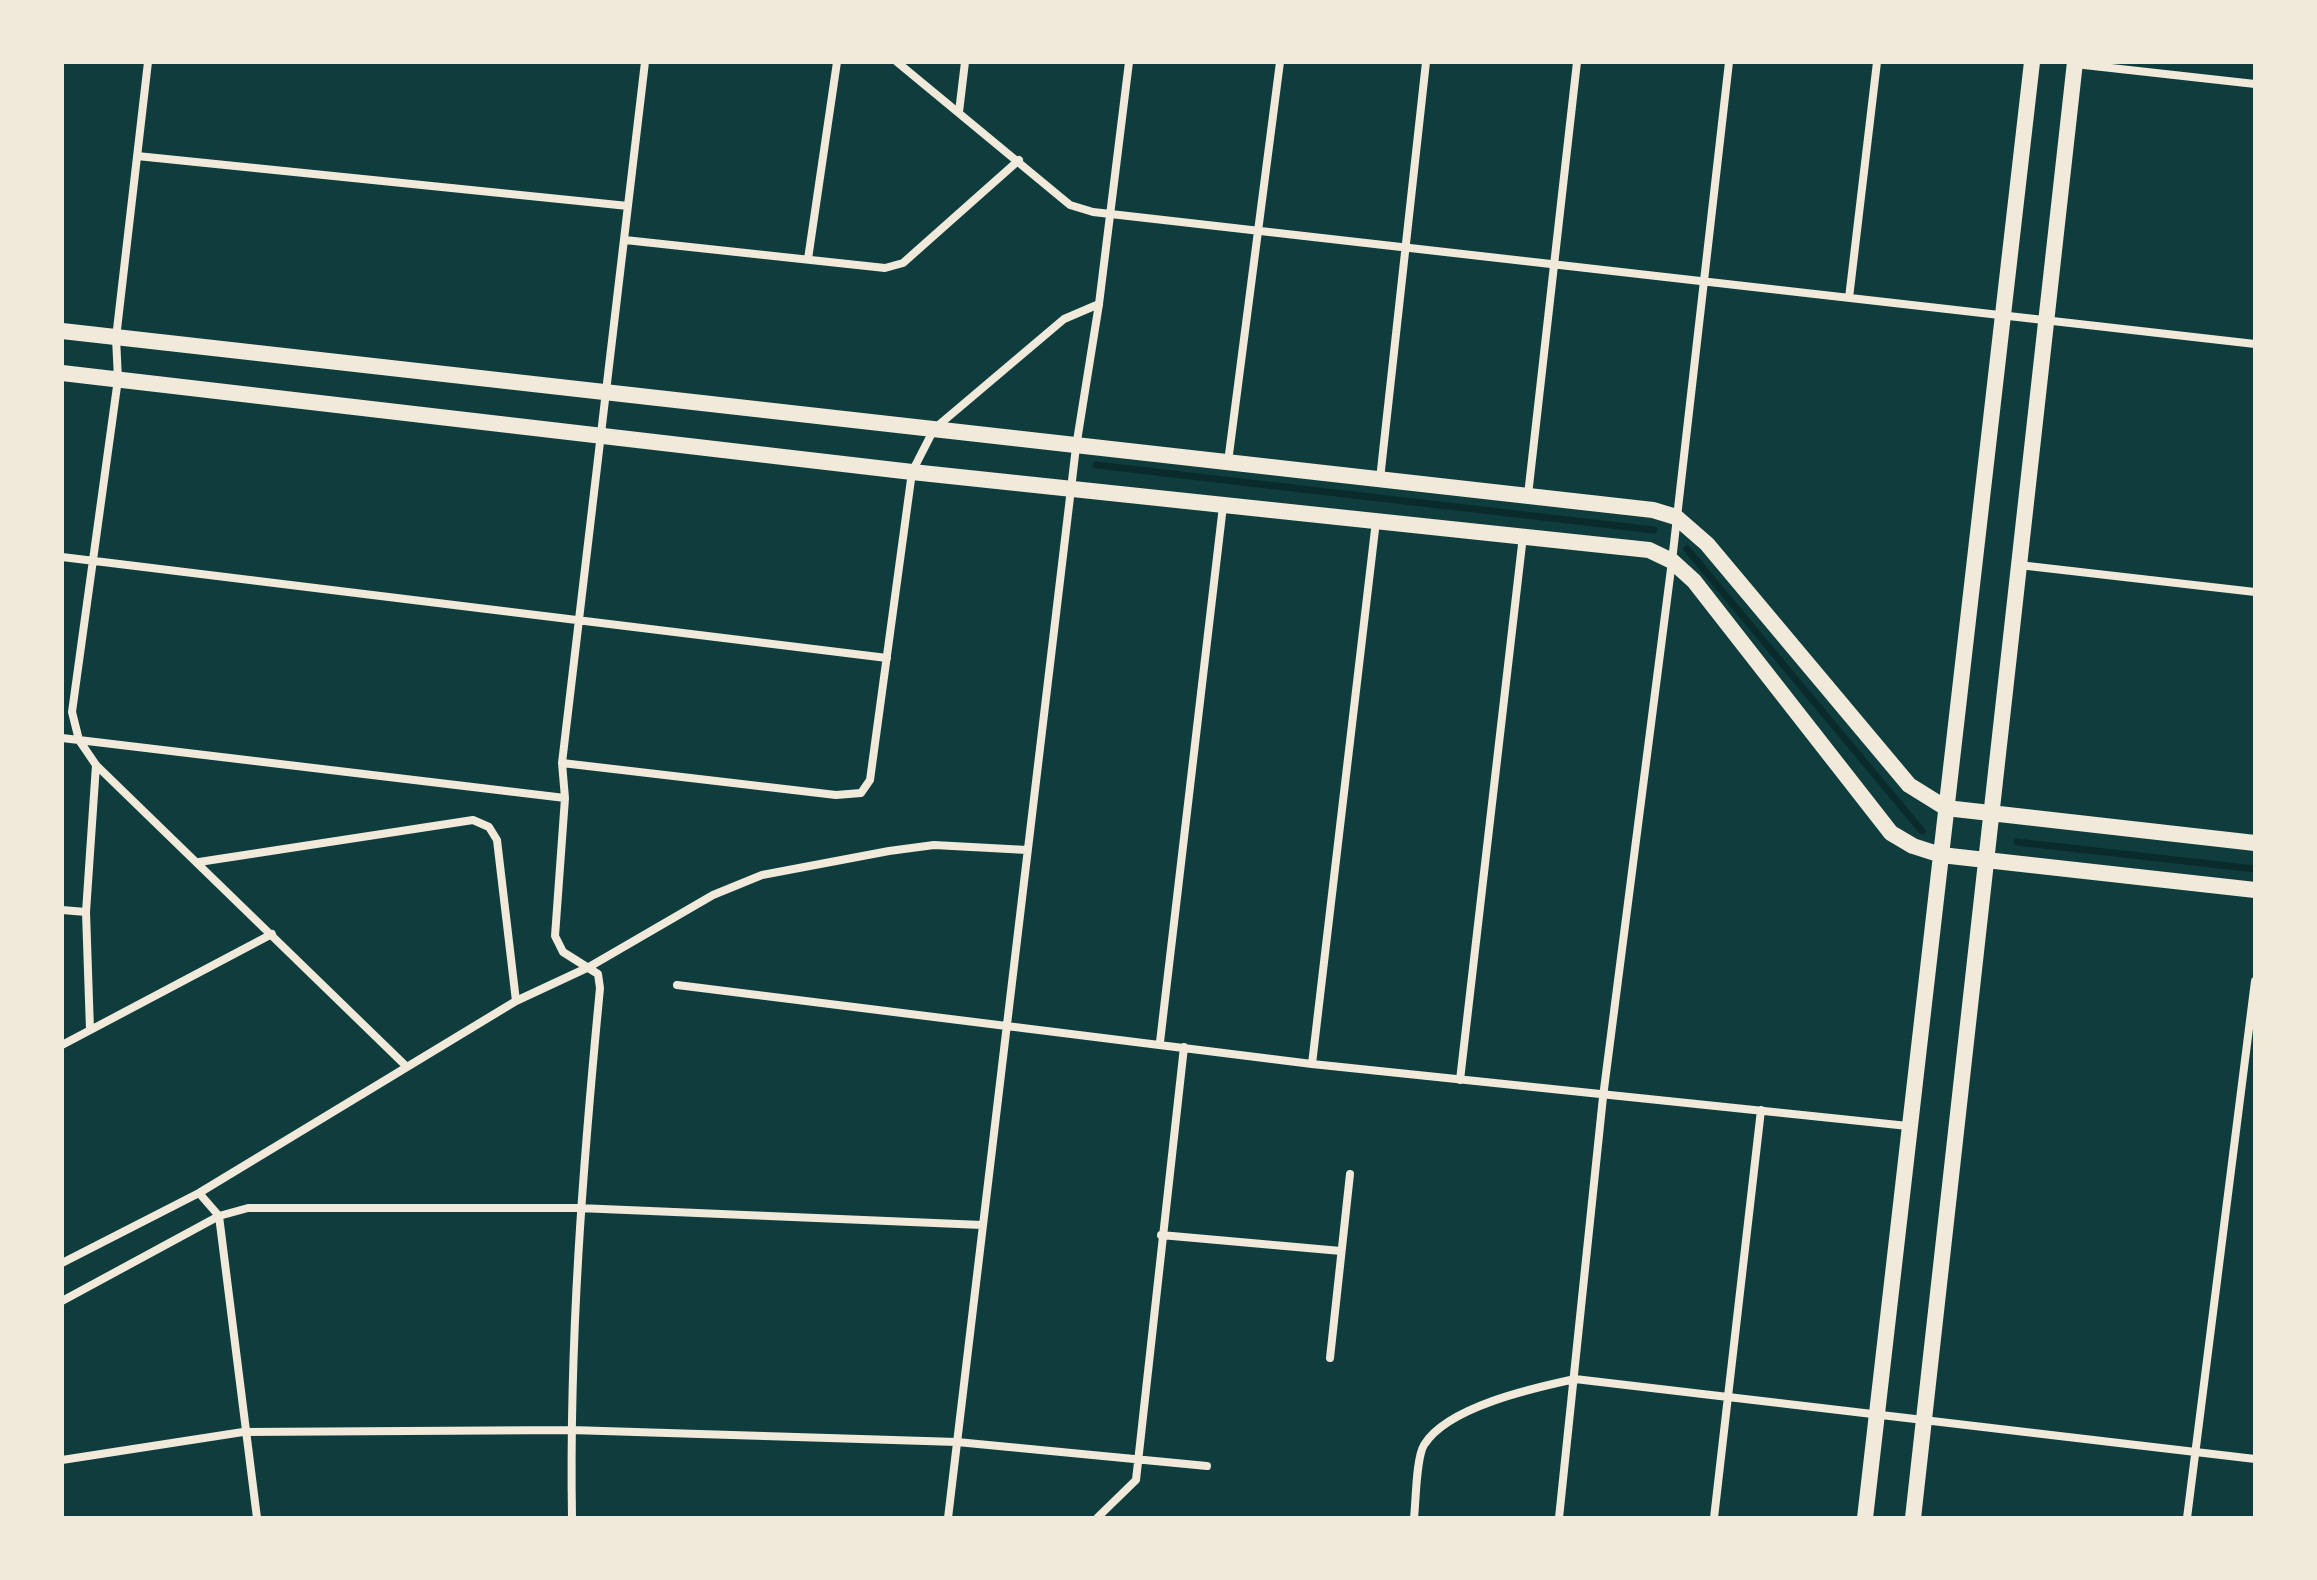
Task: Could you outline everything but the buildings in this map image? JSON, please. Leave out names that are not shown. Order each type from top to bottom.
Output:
[{"type":"main road","points":[[1865,1518],[2032,62]]},
{"type":"main road","points":[[1913,1518],[2075,63]]},
{"type":"main road","points":[[62,331],[1653,510],[1676,517],[1707,544],[1909,785],[1946,808],[2255,843]]},
{"type":"main road","points":[[62,373],[912,472],[1649,550],[1672,561],[1694,581],[1891,833],[1913,846],[1941,855],[2255,890]]},
{"type":"street","points":[[148,62],[116,338],[118,379],[72,712],[79,740],[96,765],[407,1067]]},
{"type":"street","points":[[572,1518],[571,1430],[579,1208],[600,988],[598,974],[563,952],[555,936],[565,798],[562,763],[581,623],[645,62]]},
{"type":"street","points":[[808,259],[837,62]]},
{"type":"street","points":[[897,62],[1070,205],[1111,214],[2255,344]]},
{"type":"street","points":[[959,112],[965,62]]},
{"type":"street","points":[[948,1518],[1076,447],[1099,304],[1129,62]]},
{"type":"street","points":[[1228,462],[1261,231],[1280,62]]},
{"type":"street","points":[[1380,479],[1426,62]]},
{"type":"street","points":[[1528,495],[1577,62]]},
{"type":"street","points":[[1559,1518],[1603,1097],[1672,561],[1729,62]]},
{"type":"street","points":[[1849,298],[1877,62]]},
{"type":"street","points":[[2075,63],[2255,84]]},
{"type":"street","points":[[137,156],[628,206]]},
{"type":"street","points":[[625,240],[885,268],[903,263],[1019,160]]},
{"type":"street","points":[[562,763],[836,795],[861,793],[870,780],[912,472],[934,429],[1064,319],[1099,304]]},
{"type":"street","points":[[1160,1042],[1223,505]]},
{"type":"street","points":[[1312,1064],[1376,521]]},
{"type":"street","points":[[1460,1080],[1523,535]]},
{"type":"street","points":[[62,557],[581,623],[887,658]]},
{"type":"street","points":[[2019,565],[2255,592]]},
{"type":"street","points":[[62,738],[565,798]]},
{"type":"street","points":[[90,1030],[86,912],[96,765]]},
{"type":"street","points":[[199,862],[473,820],[489,827],[497,840],[516,1001]]},
{"type":"street","points":[[62,1263],[199,1193],[516,1001],[589,967],[713,895],[762,875],[934,845],[1027,850]]},
{"type":"street","points":[[62,910],[86,912]]},
{"type":"street","points":[[62,1045],[272,934]]},
{"type":"street","points":[[2187,1518],[2255,981]]},
{"type":"street","points":[[677,985],[1009,1027],[1160,1042],[1312,1064],[1603,1097],[1908,1126]]},
{"type":"street","points":[[1097,1518],[1136,1480],[1184,1047]]},
{"type":"street","points":[[1714,1518],[1761,1110]]},
{"type":"street","points":[[1330,1358],[1350,1174]]},
{"type":"street","points":[[199,1193],[219,1216],[243,1432],[257,1518]]},
{"type":"street","points":[[62,1301],[219,1216],[248,1208],[579,1208],[982,1225]]},
{"type":"street","points":[[1161,1235],[1341,1251]]},
{"type":"street","points":[[1414,1518],[1423,1446],[1446,1420],[1537,1387],[1575,1379],[2255,1459]]},
{"type":"street","points":[[62,1460],[243,1432],[571,1430],[957,1442],[1207,1466]]},
{"type":"waterway","points":[[1096,465],[1654,530]]},
{"type":"waterway","points":[[1687,549],[1922,831]]},
{"type":"waterway","points":[[2017,842],[2255,869]]}]
